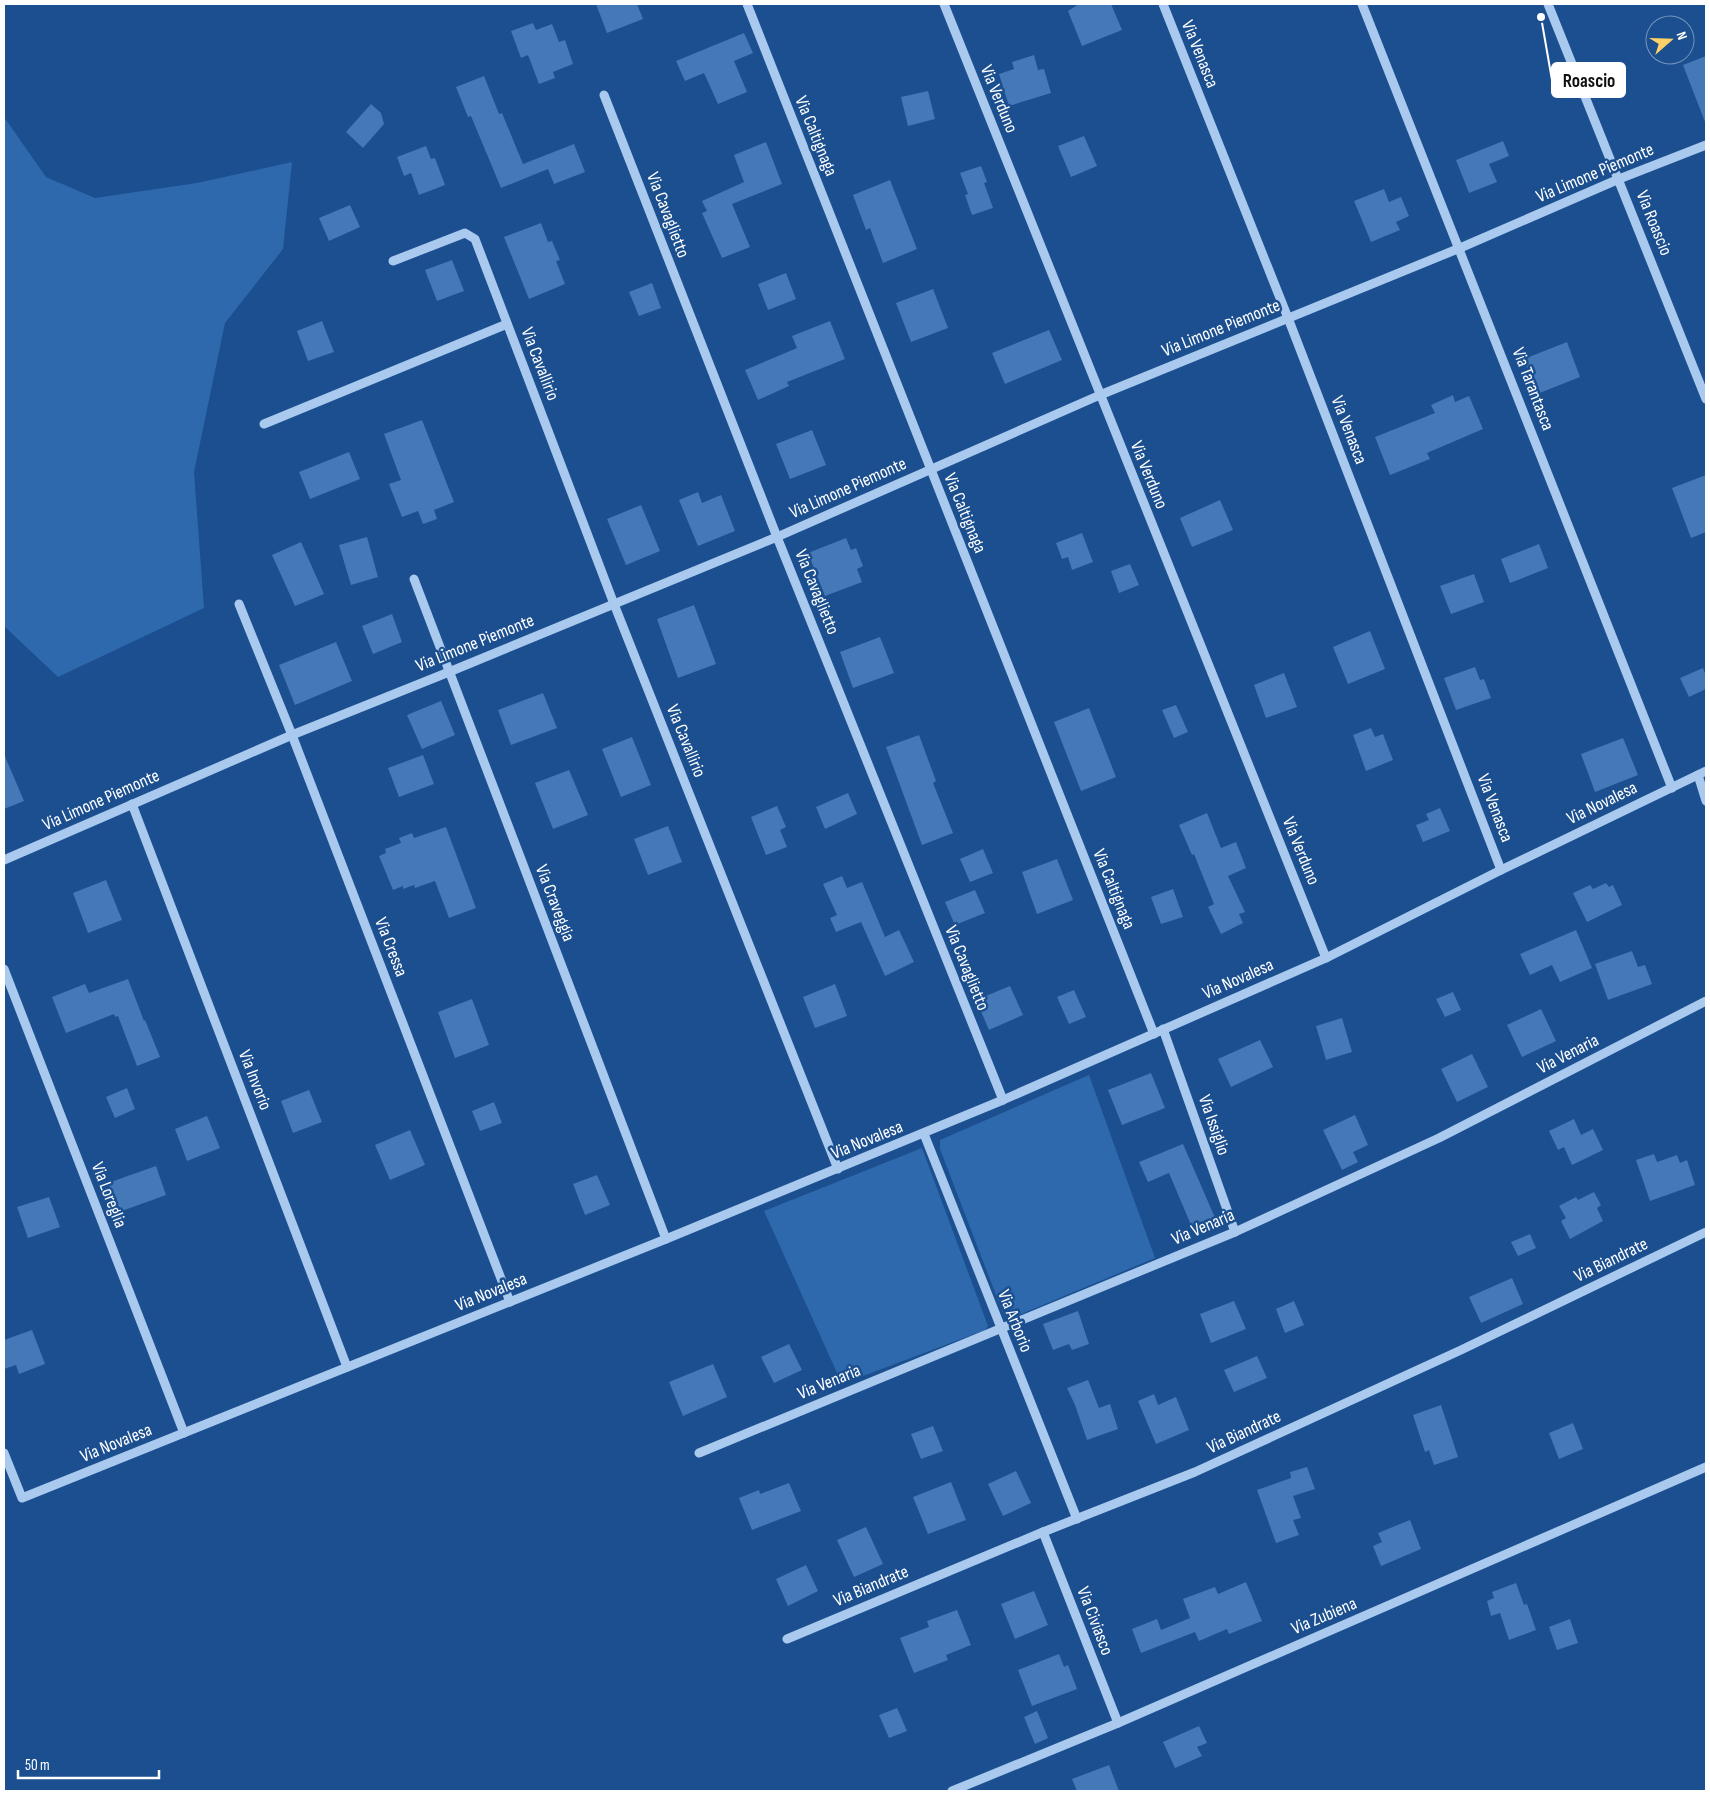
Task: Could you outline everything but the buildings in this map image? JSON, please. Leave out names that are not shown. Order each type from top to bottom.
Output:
[{"type":"street","name":"Via Caltignaga","points":[[746,4],[1154,1034]]},
{"type":"street","name":"Via Verduno","points":[[944,4],[1326,958]]},
{"type":"street","name":"Via Venasca","points":[[1163,4],[1288,318],[1501,870]]},
{"type":"street","name":"Via Tarantasca","points":[[1362,4],[1672,788]]},
{"type":"street","name":"Via Roascio","points":[[1548,4],[1706,399]]},
{"type":"street","name":"Via Cavaglietto","points":[[604,95],[777,537],[1003,1100]]},
{"type":"street","name":"Via Limone Piemonte","points":[[4,860],[292,735],[777,537],[1100,395],[1706,145]]},
{"type":"street","name":"Via Cavallirio","points":[[393,261],[465,233],[475,240],[614,604],[838,1169]]},
{"type":"street","name":"Via Cavallirio","points":[[264,424],[507,324]]},
{"type":"street","name":"Via Craveggia","points":[[414,579],[666,1239]]},
{"type":"street","name":"Via Cressa","points":[[239,604],[292,735],[510,1302]]},
{"type":"street","name":"Via Novalesa","points":[[4,1453],[22,1498],[666,1239],[1003,1100],[1326,958],[1501,870],[1702,773]]},
{"type":"street","points":[[1702,773],[1706,801]]},
{"type":"street","name":"Via Invorio","points":[[132,804],[348,1367]]},
{"type":"street","name":"Via Loreglia","points":[[4,969],[184,1433]]},
{"type":"street","name":"Via Venaria","points":[[699,1453],[1235,1232],[1439,1138],[1706,1001]]},
{"type":"street","name":"Via Issiglio","points":[[1163,1029],[1235,1232]]},
{"type":"street","name":"Via Arborio","points":[[924,1134],[1076,1519]]},
{"type":"street","name":"Via Biandrate","points":[[787,1639],[1043,1532],[1204,1468],[1461,1350],[1706,1232]]},
{"type":"street","name":"Via Zubiena","points":[[952,1791],[1118,1723],[1706,1467]]},
{"type":"street","name":"Via Civiasco","points":[[1043,1532],[1118,1723]]},
{"type":"shaded area","points":[[4,117],[46,177],[95,198],[197,183],[292,162],[283,249],[225,323],[194,472],[204,608],[58,677],[4,626]]},
{"type":"shaded area","points":[[1089,1075],[1155,1258],[1014,1317],[1004,1316],[940,1149],[940,1140]]},
{"type":"shaded area","points":[[922,1148],[988,1326],[985,1330],[842,1384],[764,1211]]},
{"type":"place","name":"Roascio","points":[[1541,17]]}]
